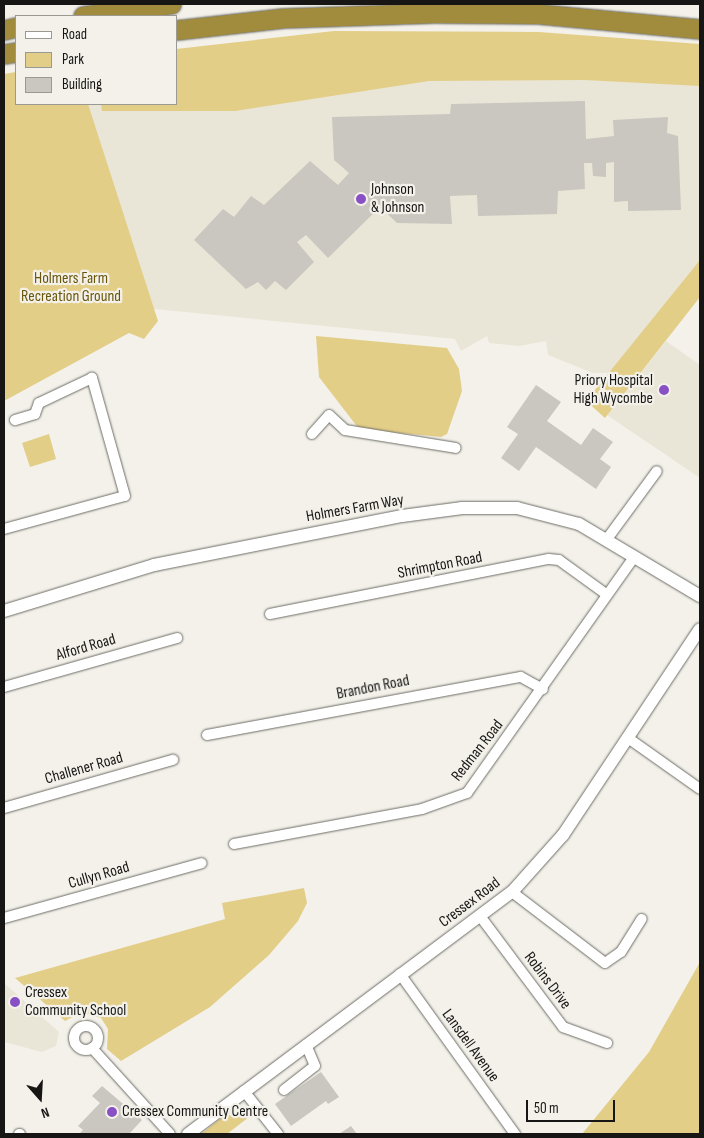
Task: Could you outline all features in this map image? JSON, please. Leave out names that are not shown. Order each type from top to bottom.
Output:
[{"type":"highway","points":[[90,15],[170,4]]},
{"type":"highway","points":[[178,30],[283,18],[433,14],[539,14],[700,29]]},
{"type":"street","points":[[4,528],[125,496],[89,368]]},
{"type":"street","points":[[15,420],[35,414],[39,403],[92,378]]},
{"type":"street","points":[[312,434],[329,415],[345,430],[456,448]]},
{"type":"street","points":[[607,539],[657,471]]},
{"type":"street","name":"Holmers Farm Way","points":[[4,611],[154,565],[402,516],[462,508],[516,508],[579,524],[700,596]]},
{"type":"street","name":"Redman Road","points":[[234,844],[422,809],[467,793],[543,689],[606,594],[634,557]]},
{"type":"street","name":"Shrimpton Road","points":[[270,614],[548,559],[559,560],[606,594]]},
{"type":"street","name":"Cressex Road","points":[[188,1134],[512,892],[549,854],[700,629]]},
{"type":"street","name":"Alford Road","points":[[4,687],[177,638]]},
{"type":"street","name":"Brandon Road","points":[[207,735],[521,677],[543,689]]},
{"type":"street","points":[[628,738],[700,788]]},
{"type":"street","name":"Challener Road","points":[[4,808],[173,760]]},
{"type":"street","name":"Cullyn Road","points":[[4,918],[202,863]]},
{"type":"street","points":[[512,892],[605,963],[621,952],[642,919]]},
{"type":"street","name":"Robins Drive","points":[[480,916],[563,1027],[607,1042]]},
{"type":"street","name":"Lansdell Avenue","points":[[400,974],[515,1134]]},
{"type":"street","points":[[284,1090],[316,1066],[306,1045]]},
{"type":"street","points":[[92,1048],[170,1134]]},
{"type":"street","points":[[244,1091],[278,1134]]},
{"type":"shaded area","points":[[700,54],[700,260],[610,373],[593,373],[548,355],[546,341],[519,346],[489,343],[487,336],[461,351],[455,339],[135,307],[69,105],[178,104]]},
{"type":"shaded area","name":"Priory Hospital High Wycombe","points":[[666,341],[700,365],[700,478],[607,415]]},
{"type":"shaded area","name":"Cressex Community School","points":[[4,983],[59,1032],[56,1046],[42,1052],[4,1042]]},
{"type":"green space","points":[[334,31],[539,32],[700,44],[700,86],[584,80],[429,81],[235,111],[102,111],[101,105],[178,105],[178,49]]},
{"type":"green space","name":"Holmers Farm Recreation Ground","points":[[15,72],[15,105],[88,105],[158,321],[144,339],[129,333],[4,401],[4,74]]},
{"type":"green space","points":[[700,260],[700,297],[605,418],[586,401]]},
{"type":"green space","points":[[316,336],[447,348],[459,369],[462,391],[447,434],[441,437],[359,429],[319,377]]},
{"type":"green space","points":[[49,434],[56,459],[30,467],[22,443]]},
{"type":"green space","points":[[304,888],[307,903],[298,921],[269,955],[210,1007],[121,1061],[107,1049],[108,1029],[101,1018],[82,1012],[65,1021],[15,978],[225,919],[222,903]]},
{"type":"green space","points":[[700,962],[700,1134],[582,1134],[649,1052]]},
{"type":"green space","points":[[225,1115],[249,1117],[227,1134],[201,1134]]},
{"type":"building","name":"Johnson & Johnson","points":[[585,101],[586,139],[614,136],[613,120],[668,117],[667,133],[678,136],[681,210],[628,211],[628,201],[614,202],[614,162],[606,163],[606,177],[593,176],[592,163],[584,163],[585,189],[558,191],[557,214],[478,216],[477,195],[450,196],[452,224],[397,223],[380,207],[328,258],[306,235],[297,242],[314,262],[286,290],[275,281],[266,290],[258,282],[246,289],[194,240],[223,209],[234,217],[251,196],[264,205],[310,161],[338,185],[349,173],[334,160],[332,117],[450,114],[451,104]]},
{"type":"building","points":[[536,385],[561,402],[547,421],[581,445],[593,428],[613,442],[600,459],[611,467],[596,489],[536,447],[519,471],[501,458],[518,434],[507,427]]},
{"type":"building","points":[[321,1072],[339,1097],[328,1104],[326,1101],[291,1126],[275,1104]]},
{"type":"building","name":"Cressex Community Centre","points":[[102,1086],[142,1120],[129,1134],[79,1134],[83,1130],[78,1126],[100,1103],[92,1096]]},
{"type":"building","points":[[351,1126],[357,1134],[339,1134]]},
{"type":"place","name":"Johnson & Johnson","points":[[361,199]]},
{"type":"place","name":"Priory Hospital High Wycombe","points":[[664,390]]},
{"type":"place","name":"Cressex Community School","points":[[15,1002]]},
{"type":"place","name":"Cressex Community Centre","points":[[112,1112]]}]
